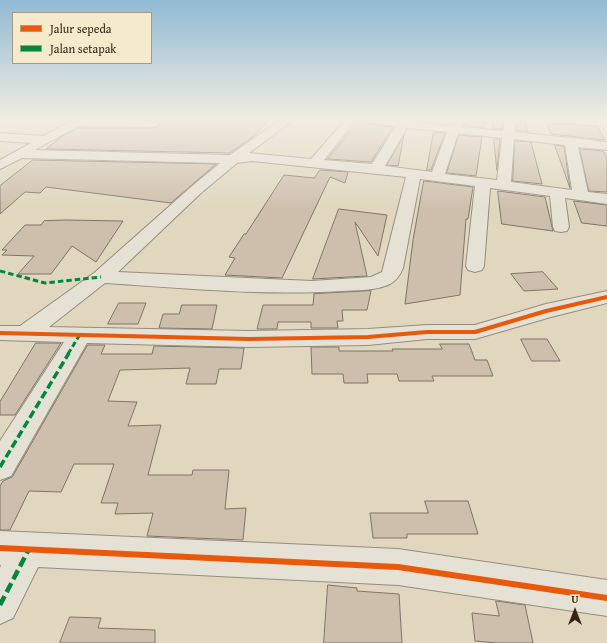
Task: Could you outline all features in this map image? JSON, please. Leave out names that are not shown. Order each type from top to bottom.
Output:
[{"type":"street","points":[[2,163],[27,150]]},
{"type":"street","points":[[26,333],[101,277],[196,190],[245,150]]},
{"type":"street","points":[[314,163],[325,150]]},
{"type":"street","points":[[376,169],[388,150]]},
{"type":"street","points":[[437,176],[447,150]]},
{"type":"street","points":[[504,185],[507,150]]},
{"type":"street","points":[[572,150],[581,196]]},
{"type":"street","points":[[20,154],[233,159],[252,157],[437,176],[607,199]]},
{"type":"street","points":[[101,277],[223,284],[312,287],[373,283],[390,275],[394,268],[414,174]]},
{"type":"street","points":[[475,266],[483,182]]},
{"type":"street","points":[[557,192],[561,227]]},
{"type":"street","points":[[0,334],[26,333],[79,336],[249,339],[368,337],[427,332],[475,332],[546,311],[607,297]]},
{"type":"street","points":[[0,467],[79,336]]},
{"type":"street","points":[[0,605],[15,548],[398,567],[607,598]]},
{"type":"building","points":[[92,150],[234,150],[230,153]]},
{"type":"building","points":[[335,150],[379,150],[371,162],[328,159]]},
{"type":"building","points":[[395,150],[401,150],[398,166],[387,165]]},
{"type":"building","points":[[431,150],[439,150],[431,170],[427,170]]},
{"type":"building","points":[[454,150],[480,150],[476,176],[447,173]]},
{"type":"building","points":[[495,150],[499,150],[497,170]]},
{"type":"building","points":[[515,150],[533,150],[542,184],[513,181]]},
{"type":"building","points":[[557,150],[565,150],[570,188]]},
{"type":"building","points":[[580,150],[603,151],[607,158],[607,192],[589,191]]},
{"type":"building","points":[[33,160],[216,164],[171,203],[46,187],[40,193],[25,192],[0,214],[0,186]]},
{"type":"building","points":[[320,170],[348,172],[345,183],[330,177],[282,278],[225,275],[235,258],[229,257],[244,234],[246,234],[284,175],[314,178]]},
{"type":"building","points":[[424,181],[473,187],[468,219],[466,219],[460,295],[405,304],[413,240]]},
{"type":"building","points":[[498,191],[545,197],[553,231],[502,224]]},
{"type":"building","points":[[574,201],[607,205],[607,226],[582,223]]},
{"type":"building","points":[[339,209],[387,215],[378,256],[355,222],[367,276],[313,279]]},
{"type":"building","points":[[44,221],[123,221],[96,262],[72,246],[51,274],[18,274],[34,256],[2,255],[7,250],[2,250],[25,225],[41,225]]},
{"type":"building","points":[[543,272],[558,289],[524,291],[511,274]]},
{"type":"building","points":[[371,291],[367,310],[342,310],[343,321],[337,321],[338,328],[311,328],[311,322],[278,322],[277,329],[257,329],[263,305],[313,305],[314,294]]},
{"type":"building","points":[[119,303],[146,303],[138,324],[108,324]]},
{"type":"building","points":[[182,305],[217,305],[212,329],[159,328],[163,314],[179,314]]},
{"type":"building","points":[[521,339],[547,339],[560,361],[532,361]]},
{"type":"building","points":[[36,343],[61,343],[15,415],[0,415],[0,402]]},
{"type":"building","points":[[440,344],[469,344],[475,360],[487,360],[493,376],[432,376],[434,381],[399,381],[397,374],[367,374],[368,383],[344,383],[343,374],[312,374],[311,347],[339,347],[339,351],[393,351],[392,349],[442,349]]},
{"type":"building","points":[[88,345],[105,345],[101,354],[152,354],[154,346],[244,348],[241,369],[219,369],[216,384],[186,384],[190,368],[120,370],[108,401],[137,402],[128,426],[161,425],[148,475],[192,475],[193,470],[229,470],[225,509],[246,508],[243,540],[147,536],[153,513],[115,514],[118,503],[101,503],[114,464],[74,464],[61,492],[29,491],[10,530],[0,530],[0,486],[3,481],[12,477]]},
{"type":"building","points":[[425,501],[468,501],[478,534],[407,534],[407,538],[373,538],[370,513],[428,513]]},
{"type":"building","points":[[328,585],[357,588],[357,591],[399,594],[402,643],[324,643]]},
{"type":"building","points":[[496,601],[525,605],[533,643],[497,643],[475,641],[472,613],[499,616]]},
{"type":"building","points":[[70,617],[101,618],[98,628],[155,630],[155,643],[60,643]]},
{"type":"marked path","points":[[0,271],[45,283],[101,277]]},
{"type":"marked path","points":[[0,467],[79,336]]},
{"type":"marked path","points":[[0,605],[29,549]]},
{"type":"cycle path","points":[[0,333],[249,339],[368,337],[427,332],[475,332],[546,311],[607,297]]},
{"type":"cycle path","points":[[0,548],[398,567],[607,598]]}]
